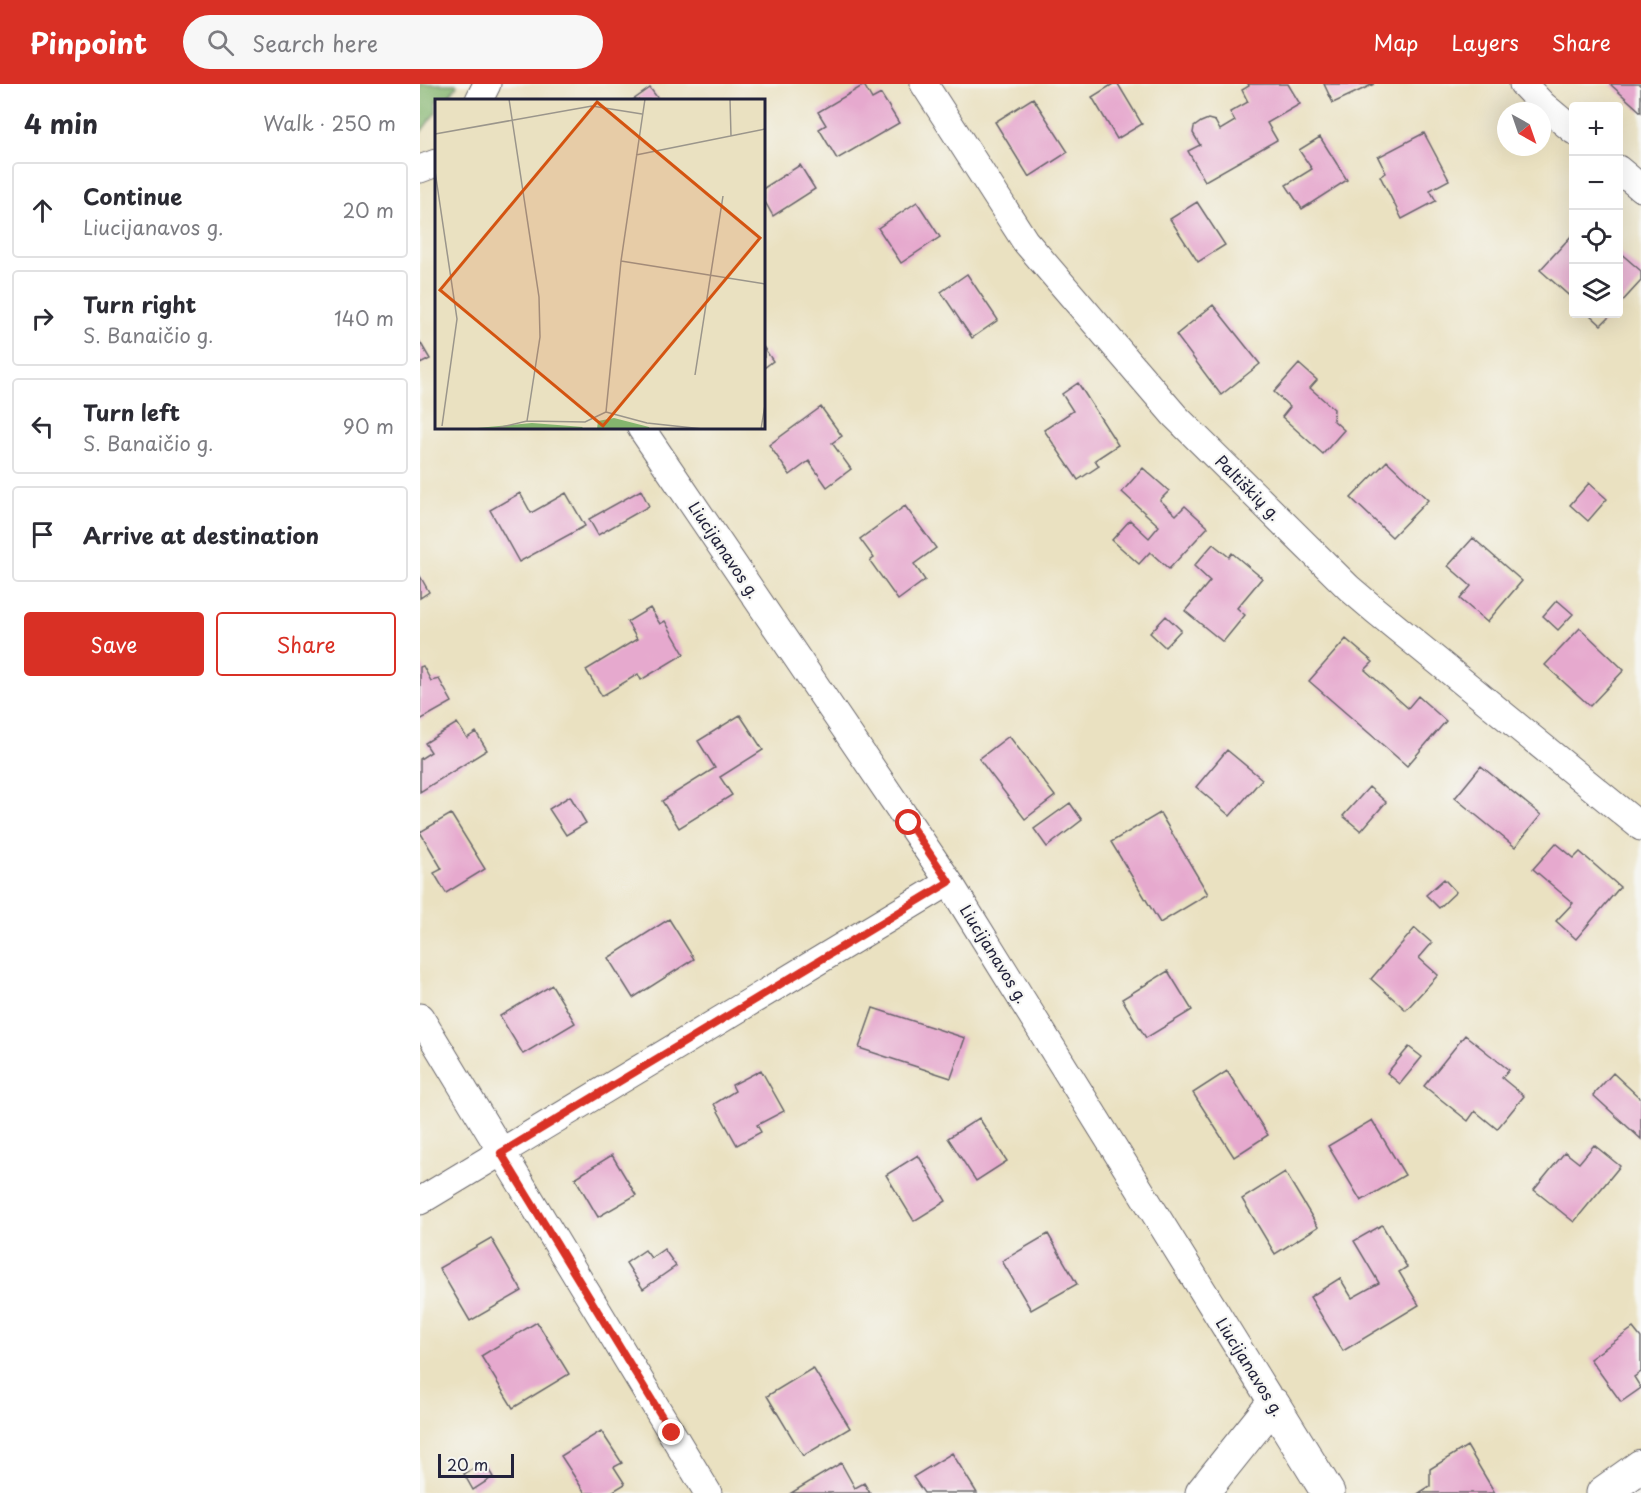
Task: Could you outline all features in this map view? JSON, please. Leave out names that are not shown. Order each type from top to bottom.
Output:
[{"type":"street","points":[[480,99],[487,84]]},
{"type":"street","name":"Paltiškių g.","points":[[924,84],[1025,241],[1175,416],[1376,611],[1641,827]]},
{"type":"street","points":[[1523,84],[1543,105],[1569,126]]},
{"type":"street","points":[[420,169],[435,163]]},
{"type":"street","points":[[1623,173],[1641,188]]},
{"type":"street","name":"Liucijanavos g.","points":[[642,429],[949,882],[1328,1493]]},
{"type":"street","points":[[420,1201],[949,882]]},
{"type":"street","points":[[420,1017],[708,1493]]},
{"type":"street","points":[[1202,1493],[1273,1404]]},
{"type":"street","points":[[1603,1493],[1641,1466]]},
{"type":"green space","points":[[420,84],[456,84],[457,86],[447,99],[435,99],[435,113],[420,133]]},
{"type":"building","points":[[1113,84],[1118,84],[1142,124],[1117,139],[1092,97]]},
{"type":"building","points":[[1248,84],[1288,84],[1300,104],[1267,123],[1277,140],[1205,181],[1188,151],[1200,145],[1193,133],[1194,127],[1208,119],[1215,121],[1220,130],[1235,121],[1230,112],[1248,102],[1242,90],[1249,86]]},
{"type":"building","points":[[1324,84],[1374,84],[1333,103]]},
{"type":"building","points":[[1610,84],[1641,84],[1641,112]]},
{"type":"building","points":[[864,85],[872,99],[881,94],[899,123],[837,159],[819,129],[826,125],[818,112]]},
{"type":"building","points":[[650,88],[658,99],[634,99]]},
{"type":"building","points":[[1033,98],[1068,152],[1029,177],[995,122]]},
{"type":"building","points":[[1424,133],[1449,180],[1430,190],[1436,201],[1402,219],[1380,176],[1386,173],[1378,157]]},
{"type":"building","points":[[1320,137],[1347,180],[1302,209],[1286,185],[1312,169],[1299,150]]},
{"type":"building","points":[[800,165],[815,189],[773,216],[765,202],[765,187]]},
{"type":"building","points":[[917,202],[940,237],[901,263],[878,228]]},
{"type":"building","points":[[1197,202],[1225,245],[1198,262],[1170,219]]},
{"type":"building","points":[[1569,238],[1569,296],[1540,270]]},
{"type":"building","points":[[1623,255],[1641,271],[1641,281],[1623,301]]},
{"type":"building","points":[[967,274],[998,320],[972,338],[941,292]]},
{"type":"building","points":[[1213,305],[1260,364],[1221,395],[1176,335]]},
{"type":"building","points":[[1593,318],[1608,318],[1601,325]]},
{"type":"building","points":[[420,342],[430,359],[420,364]]},
{"type":"building","points":[[765,349],[773,361],[765,367]]},
{"type":"building","points":[[1299,364],[1317,380],[1310,388],[1334,409],[1333,420],[1344,430],[1323,454],[1282,417],[1290,407],[1274,392]]},
{"type":"building","points":[[1078,383],[1118,445],[1095,460],[1099,466],[1078,480],[1044,430],[1073,411],[1062,394]]},
{"type":"building","points":[[821,407],[842,436],[832,443],[851,469],[827,487],[809,461],[790,475],[769,445]]},
{"type":"building","points":[[1387,461],[1428,500],[1392,537],[1351,498]]},
{"type":"building","points":[[1143,468],[1169,491],[1160,500],[1176,515],[1185,506],[1208,527],[1169,569],[1150,552],[1139,564],[1112,540],[1130,520],[1149,538],[1159,526],[1122,492]]},
{"type":"building","points":[[1589,483],[1607,499],[1588,521],[1570,505]]},
{"type":"building","points":[[641,490],[649,506],[598,535],[589,519]]},
{"type":"building","points":[[520,493],[531,513],[566,493],[585,526],[519,562],[490,510]]},
{"type":"building","points":[[905,506],[936,548],[914,564],[925,580],[898,600],[870,561],[874,558],[860,539]]},
{"type":"building","points":[[1473,538],[1522,581],[1487,622],[1460,599],[1471,586],[1448,566]]},
{"type":"building","points":[[1213,544],[1229,557],[1232,553],[1262,578],[1237,608],[1245,615],[1223,642],[1185,611],[1210,581],[1194,566]]},
{"type":"building","points":[[420,576],[429,592],[420,598]]},
{"type":"building","points":[[1557,600],[1573,614],[1558,630],[1543,616]]},
{"type":"building","points":[[650,608],[660,624],[665,621],[684,654],[641,680],[638,674],[602,696],[586,670],[637,639],[627,622]]},
{"type":"building","points":[[1166,616],[1181,630],[1165,647],[1150,633]]},
{"type":"building","points":[[1580,628],[1624,670],[1590,706],[1545,665]]},
{"type":"building","points":[[1346,639],[1373,662],[1365,670],[1408,708],[1418,696],[1446,721],[1407,766],[1309,681]]},
{"type":"building","points":[[423,666],[431,681],[439,679],[452,702],[420,720],[420,667]]},
{"type":"building","points":[[740,715],[763,750],[720,777],[732,795],[679,828],[662,801],[715,768],[698,741]]},
{"type":"building","points":[[457,723],[467,738],[476,732],[487,750],[420,792],[420,759],[431,752],[425,743]]},
{"type":"building","points":[[1009,736],[1055,796],[1025,819],[979,759]]},
{"type":"building","points":[[1227,750],[1262,779],[1230,816],[1196,787]]},
{"type":"building","points":[[1481,766],[1541,815],[1515,847],[1455,798]]},
{"type":"building","points":[[1369,787],[1386,802],[1361,831],[1343,816]]},
{"type":"building","points":[[570,796],[586,823],[566,835],[549,809]]},
{"type":"building","points":[[1070,803],[1082,820],[1047,847],[1034,829]]},
{"type":"building","points":[[1160,813],[1208,894],[1160,923],[1111,842]]},
{"type":"building","points":[[451,814],[485,869],[446,893],[434,873],[442,869],[420,832]]},
{"type":"building","points":[[1556,843],[1574,858],[1580,852],[1620,887],[1576,939],[1556,921],[1573,903],[1533,869]]},
{"type":"building","points":[[1444,879],[1456,892],[1439,908],[1426,895]]},
{"type":"building","points":[[669,919],[694,959],[633,998],[608,958]]},
{"type":"building","points":[[1415,928],[1432,943],[1419,958],[1438,975],[1406,1010],[1371,979]]},
{"type":"building","points":[[1168,971],[1192,1010],[1146,1038],[1122,999]]},
{"type":"building","points":[[552,985],[575,1023],[523,1054],[500,1016]]},
{"type":"building","points":[[873,1008],[965,1038],[951,1078],[859,1048]]},
{"type":"building","points":[[1465,1035],[1509,1070],[1502,1078],[1524,1096],[1497,1129],[1475,1111],[1468,1121],[1424,1086]]},
{"type":"building","points":[[1409,1047],[1422,1057],[1400,1084],[1387,1073]]},
{"type":"building","points":[[761,1070],[784,1111],[757,1125],[761,1132],[737,1145],[714,1104],[735,1091],[732,1085]]},
{"type":"building","points":[[1227,1071],[1268,1135],[1234,1157],[1193,1093]]},
{"type":"building","points":[[1613,1073],[1641,1099],[1641,1139],[1593,1095]]},
{"type":"building","points":[[979,1118],[1007,1161],[976,1181],[948,1138]]},
{"type":"building","points":[[1372,1120],[1405,1175],[1361,1201],[1328,1146]]},
{"type":"building","points":[[1594,1145],[1620,1166],[1574,1222],[1534,1190],[1565,1152],[1579,1163]]},
{"type":"building","points":[[612,1155],[636,1195],[598,1217],[575,1178]]},
{"type":"building","points":[[918,1155],[946,1201],[914,1221],[886,1175]]},
{"type":"building","points":[[1285,1172],[1318,1227],[1275,1254],[1242,1199]]},
{"type":"building","points":[[1382,1225],[1407,1267],[1399,1272],[1419,1305],[1343,1351],[1310,1297],[1340,1278],[1352,1298],[1379,1283],[1354,1241]]},
{"type":"building","points":[[1048,1234],[1077,1284],[1031,1310],[1002,1261]]},
{"type":"building","points":[[491,1238],[522,1291],[470,1321],[439,1268]]},
{"type":"building","points":[[664,1249],[676,1266],[643,1289],[626,1263],[645,1250],[651,1258]]},
{"type":"building","points":[[537,1322],[569,1374],[513,1408],[481,1356]]},
{"type":"building","points":[[1633,1328],[1641,1338],[1641,1372],[1634,1377],[1641,1388],[1621,1402],[1590,1359]]},
{"type":"building","points":[[813,1368],[850,1428],[803,1456],[767,1396]]},
{"type":"building","points":[[601,1431],[622,1463],[614,1467],[625,1484],[610,1493],[585,1493],[561,1456]]},
{"type":"building","points":[[1467,1446],[1495,1493],[1419,1493],[1430,1486],[1430,1469]]},
{"type":"building","points":[[952,1453],[977,1493],[924,1493],[913,1477]]},
{"type":"building","points":[[484,1462],[493,1477],[473,1490],[464,1474]]},
{"type":"building","points":[[841,1463],[855,1488],[864,1483],[870,1493],[791,1493]]},
{"type":"route","points":[[672,1433],[501,1153],[949,882],[909,823]]}]
